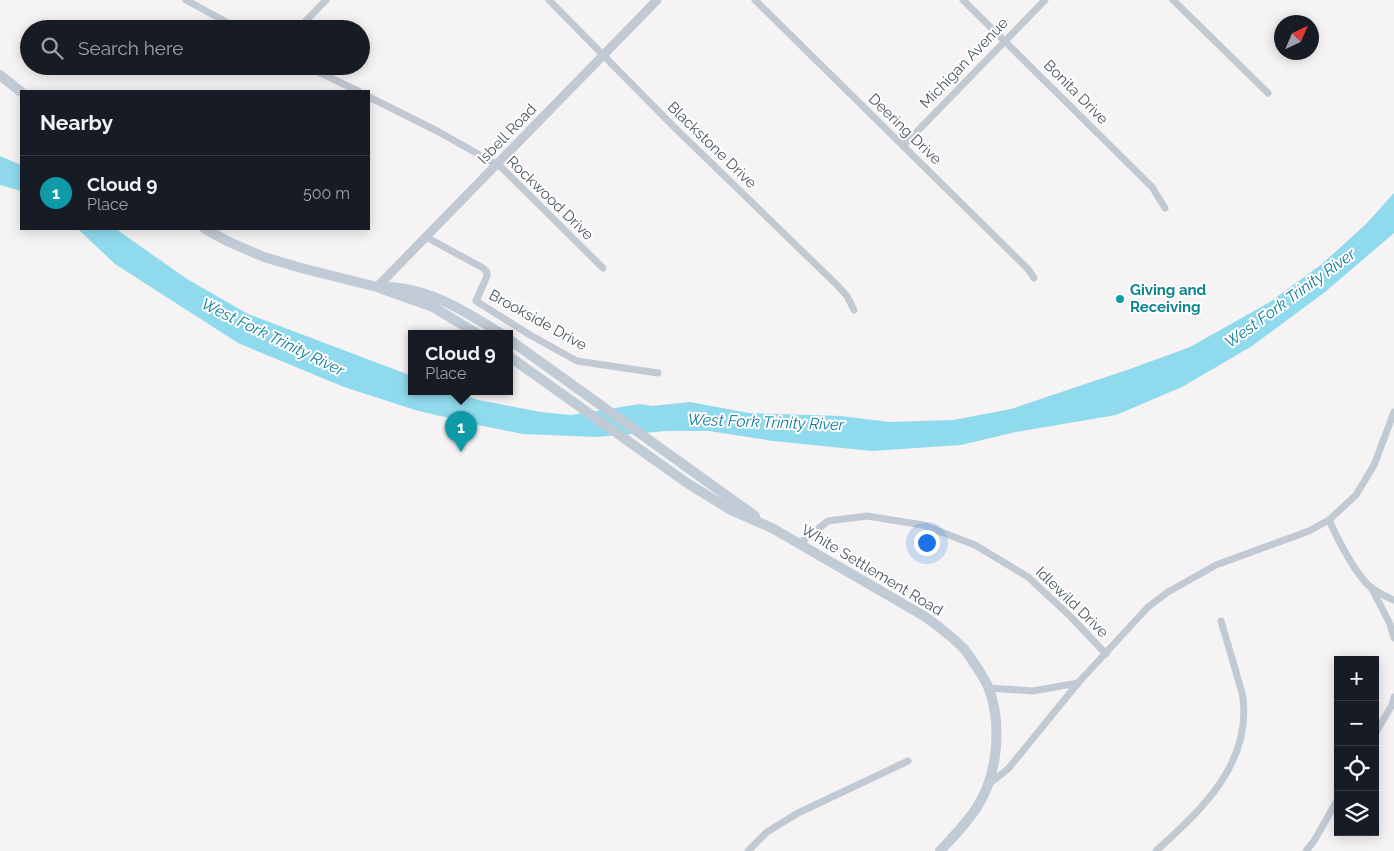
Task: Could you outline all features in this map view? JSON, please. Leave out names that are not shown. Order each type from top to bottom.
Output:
[{"type":"main road","points":[[0,75],[20,91]]},
{"type":"main road","points":[[207,230],[264,257],[377,288],[433,307],[471,330]]},
{"type":"main road","points":[[377,288],[400,287],[441,300],[495,330]]},
{"type":"main road","name":"White Settlement Road","points":[[513,342],[772,528],[924,616],[964,650],[989,688],[995,717],[996,755],[988,784],[978,806],[940,851]]},
{"type":"main road","name":"White Settlement Road","points":[[513,359],[687,483],[731,510],[772,528]]},
{"type":"street","points":[[186,0],[223,20]]},
{"type":"street","points":[[307,20],[326,0]]},
{"type":"street","name":"Blackstone Drive","points":[[549,0],[673,126],[838,286],[847,296],[854,310]]},
{"type":"street","name":"Isbell Road","points":[[377,288],[657,0]]},
{"type":"street","name":"Deering Drive","points":[[755,0],[1028,269],[1034,278]]},
{"type":"street","name":"Bonita Drive","points":[[963,0],[1152,187],[1165,208]]},
{"type":"street","name":"Michigan Avenue","points":[[903,146],[1044,0]]},
{"type":"street","points":[[1173,0],[1268,93]]},
{"type":"street","points":[[325,75],[356,90]]},
{"type":"street","name":"Rockwood Drive","points":[[370,98],[497,164],[603,268]]},
{"type":"street","name":"Brookside Drive","points":[[426,237],[483,268],[487,272],[487,276],[476,301],[530,335],[577,361],[658,373]]},
{"type":"street","points":[[988,784],[1008,769],[1078,683],[1148,607],[1188,579],[1216,565],[1309,531],[1329,520],[1356,495],[1374,465],[1394,412]]},
{"type":"street","name":"Idlewild Drive","points":[[798,544],[828,520],[867,516],[923,525],[975,545],[1028,577],[1071,617],[1106,654]]},
{"type":"street","points":[[1329,520],[1339,543],[1372,588],[1390,624],[1394,638]]},
{"type":"street","points":[[1372,588],[1394,600]]},
{"type":"street","points":[[1156,851],[1195,816],[1220,784],[1233,761],[1243,734],[1245,724],[1243,697],[1221,621]]},
{"type":"street","points":[[989,688],[1033,691],[1078,683]]},
{"type":"street","points":[[1379,727],[1392,705],[1394,697]]},
{"type":"street","points":[[748,851],[768,832],[798,813],[908,761]]},
{"type":"street","points":[[1306,851],[1314,841],[1334,806]]},
{"type":"water","points":[[0,156],[20,165],[20,191],[0,185]]},
{"type":"water","name":"West Fork Trinity River","points":[[1394,193],[1394,233],[1325,292],[1252,346],[1182,387],[1116,415],[1016,432],[961,445],[872,451],[773,441],[709,431],[667,431],[596,437],[523,434],[415,410],[344,387],[238,343],[115,264],[79,230],[117,230],[187,279],[248,314],[408,374],[408,395],[464,395],[478,400],[541,412],[571,415],[640,404],[652,406],[690,402],[749,413],[840,416],[890,422],[953,420],[1011,409],[1190,347],[1270,302],[1322,264],[1366,224]]},
{"type":"place","name":"Giving and Receiving","points":[[1120,299]]},
{"type":"place","name":"Cloud 9","points":[[461,452]]}]
